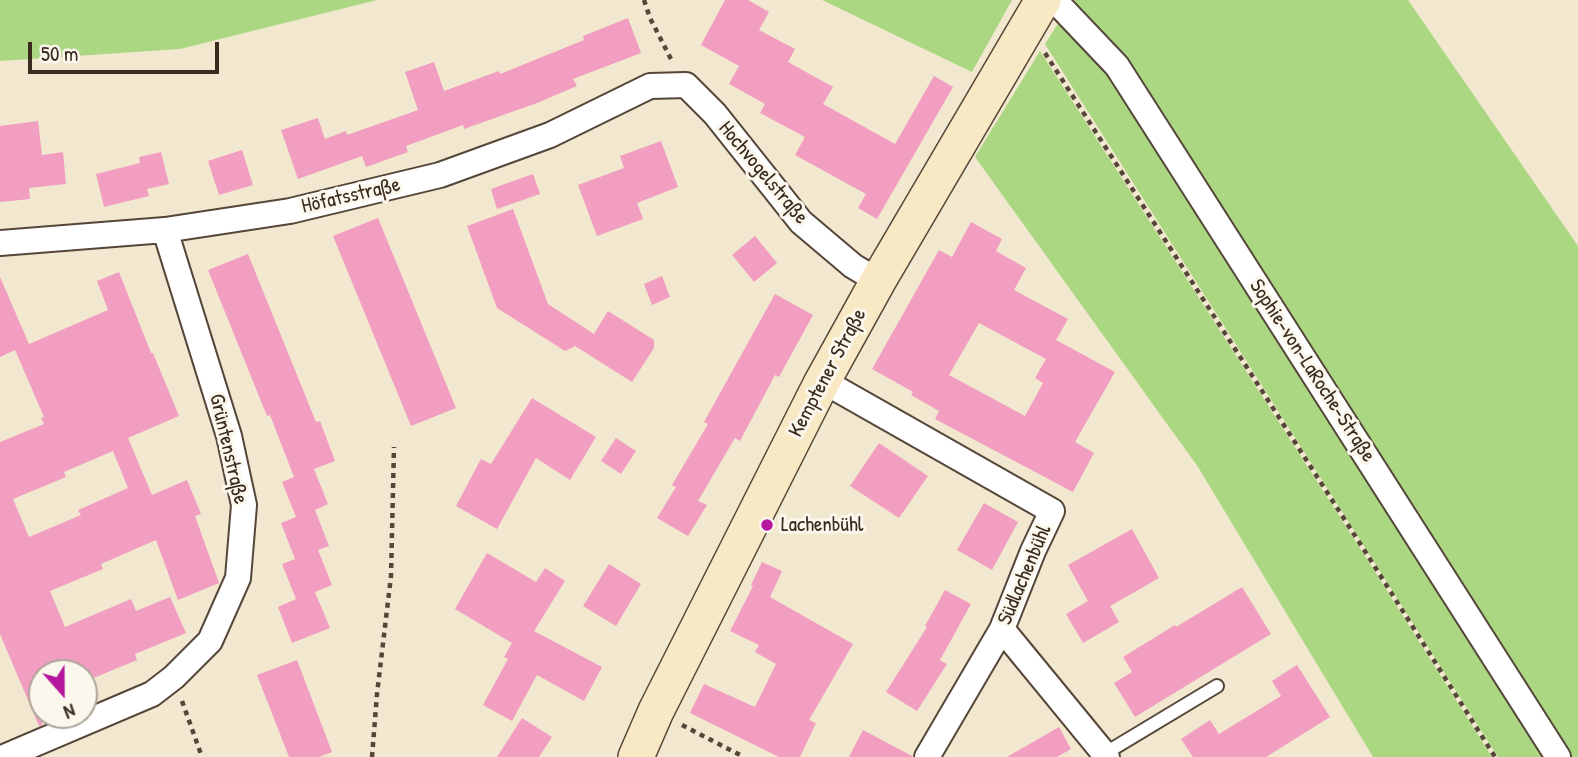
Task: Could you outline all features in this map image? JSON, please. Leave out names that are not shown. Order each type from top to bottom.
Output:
[{"type":"main road","name":"Kemptener Straße","points":[[636,757],[656,711],[821,384],[878,281],[1043,0]]},
{"type":"street","name":"Sophie-von-LaRoche-Straße","points":[[1049,0],[1061,8],[1117,66],[1558,757]]},
{"type":"street","name":"Höfatsstraße","points":[[0,243],[164,230],[290,211],[440,175],[550,135],[650,86],[685,85]]},
{"type":"street","name":"Hochvogelstraße","points":[[685,85],[715,114],[801,222],[853,266],[878,281]]},
{"type":"street","name":"Grüntenstraße","points":[[4,757],[152,694],[174,677],[209,640],[238,578],[244,505],[227,428],[164,230]]},
{"type":"street","name":"Südlachenbühl","points":[[821,384],[837,389],[1052,512],[1033,551],[1002,629],[927,757]]},
{"type":"street","points":[[1002,629],[1106,755]]},
{"type":"lane","points":[[1106,755],[1217,686]]},
{"type":"path","points":[[644,0],[662,44],[685,85]]},
{"type":"path","points":[[1038,42],[1495,757]]},
{"type":"path","points":[[372,757],[391,576],[394,447]]},
{"type":"path","points":[[174,677],[202,757]]},
{"type":"path","points":[[656,711],[744,757]]},
{"type":"green space","points":[[0,0],[377,0],[180,49],[0,61]]},
{"type":"green space","points":[[822,0],[1012,0],[972,72]]},
{"type":"green space","points":[[1072,0],[1408,0],[1578,246],[1578,757],[1572,757],[1390,472],[1070,4]]},
{"type":"green space","points":[[1061,19],[1111,70],[1550,757],[1498,757],[1045,44]]},
{"type":"green space","points":[[1040,51],[1492,757],[1373,757],[1198,467],[975,157]]},
{"type":"building","points":[[725,0],[748,0],[769,12],[759,30],[795,49],[788,62],[833,87],[823,104],[895,144],[934,76],[953,87],[877,219],[858,208],[866,194],[795,155],[805,137],[760,113],[765,104],[729,84],[739,66],[701,45]]},
{"type":"building","points":[[628,18],[641,53],[573,79],[577,86],[464,129],[463,125],[406,146],[408,152],[366,167],[362,156],[298,179],[281,130],[318,118],[325,139],[346,131],[347,135],[418,110],[405,72],[434,62],[444,91],[499,71],[500,74],[584,40],[583,36]]},
{"type":"building","points":[[38,121],[42,155],[63,152],[66,184],[29,188],[30,199],[0,202],[0,126]]},
{"type":"building","points":[[661,141],[678,187],[637,203],[643,219],[597,236],[578,185],[624,168],[620,156]]},
{"type":"building","points":[[242,150],[253,185],[219,195],[208,161]]},
{"type":"building","points":[[161,152],[169,184],[147,189],[149,196],[104,207],[96,174],[140,163],[139,157]]},
{"type":"building","points":[[533,174],[540,194],[497,209],[491,189]]},
{"type":"building","points":[[513,209],[548,304],[594,334],[608,311],[654,340],[654,348],[632,382],[575,346],[565,351],[497,308],[467,226]]},
{"type":"building","points":[[378,218],[456,408],[411,426],[333,236]]},
{"type":"building","points":[[971,222],[1002,239],[996,251],[1026,268],[1014,290],[1068,319],[1056,340],[1115,372],[1075,442],[1094,453],[1073,492],[935,419],[939,411],[911,395],[913,392],[872,369],[939,250],[952,257]],"holes":[[[979,323],[1046,359],[1035,378],[1043,383],[1025,416],[949,375]]]},
{"type":"building","points":[[755,236],[777,263],[754,282],[732,255]]},
{"type":"building","points":[[248,254],[316,422],[320,421],[335,461],[314,469],[328,504],[315,510],[329,546],[318,550],[332,585],[315,592],[330,628],[292,643],[278,607],[296,599],[282,564],[295,559],[281,523],[296,517],[282,482],[294,477],[208,270]]},
{"type":"building","points":[[119,272],[179,416],[128,438],[152,495],[187,480],[201,514],[195,516],[219,583],[178,600],[156,540],[101,564],[103,569],[50,591],[65,627],[131,599],[136,611],[170,597],[186,633],[135,654],[137,660],[98,676],[98,659],[28,659],[28,700],[0,634],[0,442],[44,424],[41,418],[44,417],[15,350],[0,357],[0,277],[29,344],[108,310],[97,281]],"holes":[[[113,451],[128,488],[78,510],[81,515],[29,537],[13,499],[66,477],[64,472]]]},
{"type":"building","points":[[662,276],[670,297],[652,305],[644,284]]},
{"type":"building","points":[[775,294],[813,315],[779,377],[775,375],[740,441],[735,438],[698,501],[707,505],[688,536],[657,518],[676,487],[672,485],[708,424],[704,422]]},
{"type":"building","points":[[532,398],[596,437],[570,480],[536,458],[497,529],[456,506],[481,459],[491,464]]},
{"type":"building","points":[[616,438],[636,451],[621,474],[601,461]]},
{"type":"building","points":[[879,443],[928,476],[899,518],[850,486]]},
{"type":"building","points":[[984,503],[1018,522],[992,570],[957,550]]},
{"type":"building","points":[[1132,529],[1159,578],[1110,606],[1119,622],[1083,643],[1066,614],[1088,601],[1068,565]]},
{"type":"building","points":[[487,553],[536,582],[545,568],[565,581],[534,631],[602,667],[584,701],[537,675],[512,721],[483,705],[508,659],[504,657],[512,643],[455,609]]},
{"type":"building","points":[[762,562],[782,571],[770,597],[853,644],[809,720],[816,723],[800,757],[779,757],[690,713],[704,684],[755,707],[776,664],[755,652],[759,645],[730,631]]},
{"type":"building","points":[[609,564],[641,584],[616,626],[583,606]]},
{"type":"building","points":[[1242,587],[1271,634],[1135,717],[1114,683],[1132,672],[1123,657]]},
{"type":"building","points":[[945,590],[971,604],[940,660],[947,664],[917,711],[886,692],[927,627],[925,626]]},
{"type":"building","points":[[297,660],[332,752],[319,757],[289,757],[257,675]]},
{"type":"building","points":[[1297,665],[1330,717],[1266,757],[1193,757],[1181,739],[1210,720],[1219,734],[1281,696],[1272,681]]},
{"type":"building","points":[[522,718],[552,737],[539,757],[497,757]]},
{"type":"building","points":[[1059,727],[1071,749],[1057,757],[1007,757]]},
{"type":"building","points":[[863,730],[912,756],[912,757],[849,757]]},
{"type":"place","name":"Lachenbühl","points":[[767,525]]}]
